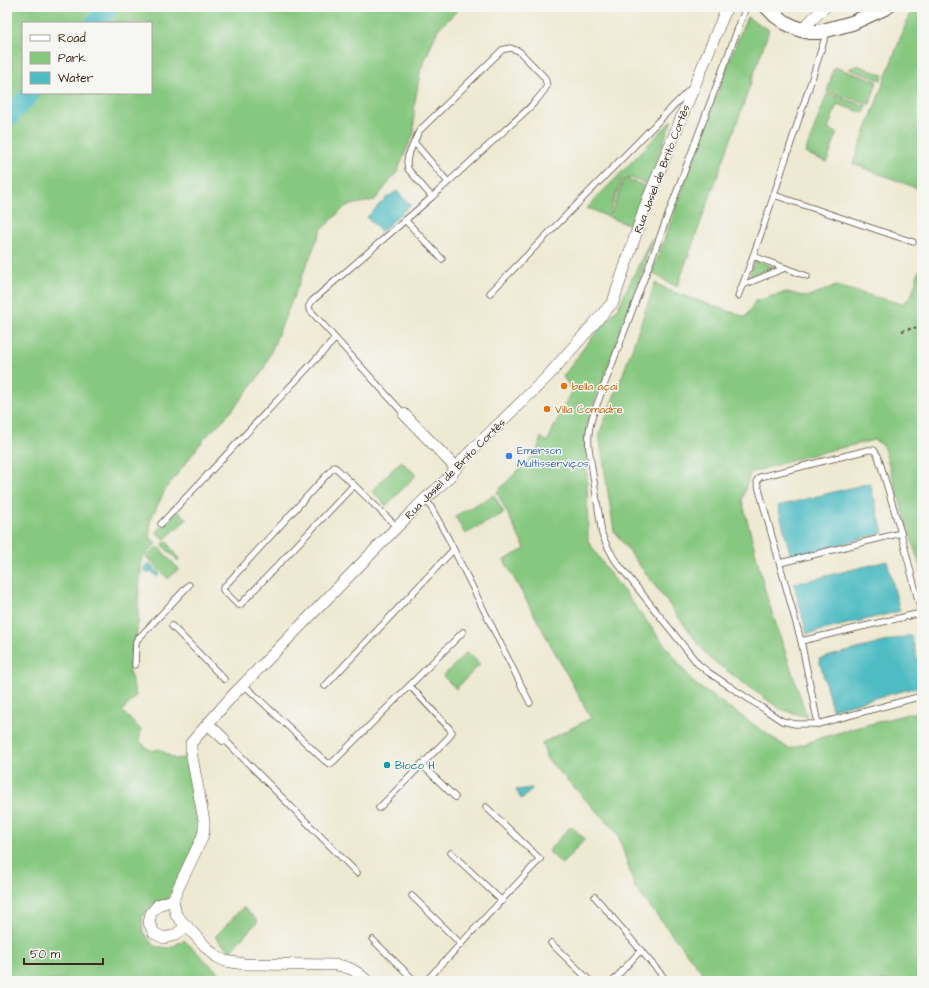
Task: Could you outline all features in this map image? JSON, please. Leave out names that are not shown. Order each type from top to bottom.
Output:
[{"type":"street","name":"Rua Jasiel de Brito Cortês","points":[[173,900],[202,838],[204,830],[204,821],[190,746],[191,743],[234,695],[397,527],[449,477],[456,468],[547,377],[613,302],[647,201],[727,7]]},
{"type":"street","points":[[767,7],[786,23],[801,30],[814,32],[852,23],[887,7]]},
{"type":"street","points":[[801,30],[825,7]]},
{"type":"street","points":[[404,414],[456,468]]},
{"type":"street","points":[[208,724],[224,739]]},
{"type":"street","points":[[187,926],[175,935],[164,938],[154,933],[149,923],[151,913],[158,905],[173,900],[176,915],[187,926],[208,949],[225,961],[244,964],[345,966],[353,969],[367,981]]},
{"type":"lane","points":[[746,7],[589,429],[588,438],[602,534],[615,560],[693,658],[708,672],[782,721],[795,724],[818,724],[922,696]]},
{"type":"lane","points":[[738,296],[774,195],[810,87],[827,30]]},
{"type":"lane","points":[[404,414],[308,308],[312,301],[432,197],[523,114],[543,93],[547,86],[545,78],[519,51],[510,48],[502,50],[419,131],[408,156],[408,169],[432,197]]},
{"type":"lane","points":[[490,292],[695,84]]},
{"type":"lane","points":[[414,142],[448,182]]},
{"type":"lane","points":[[774,195],[913,242]]},
{"type":"lane","points":[[405,220],[442,259]]},
{"type":"lane","points":[[753,256],[807,276]]},
{"type":"lane","points":[[743,285],[785,268]]},
{"type":"lane","points":[[161,524],[335,338]]},
{"type":"lane","points":[[801,641],[922,614],[901,533],[878,456],[874,450],[868,450],[760,477],[757,480],[801,641],[818,724]]},
{"type":"lane","points":[[354,485],[240,605],[238,605],[223,590],[223,588],[334,467],[354,485],[397,527]]},
{"type":"lane","points":[[426,498],[530,703]]},
{"type":"lane","points":[[780,563],[901,533]]},
{"type":"lane","points":[[325,686],[453,550]]},
{"type":"lane","points":[[135,665],[136,641],[189,585]]},
{"type":"lane","points":[[172,626],[224,679]]},
{"type":"lane","points":[[244,685],[330,764],[463,632]]},
{"type":"lane","points":[[379,808],[449,737],[452,732],[410,686]]},
{"type":"lane","points":[[224,739],[357,873]]},
{"type":"lane","points":[[421,764],[455,797]]},
{"type":"lane","points":[[426,981],[540,859],[486,807]]},
{"type":"lane","points":[[451,853],[502,901]]},
{"type":"lane","points":[[412,896],[461,944]]},
{"type":"lane","points":[[595,897],[667,981]]},
{"type":"lane","points":[[374,940],[415,981]]},
{"type":"lane","points":[[551,943],[590,981]]},
{"type":"lane","points":[[612,981],[640,950]]},
{"type":"path","points":[[902,331],[922,326]]},
{"type":"green space","points":[[7,7],[461,7],[438,29],[420,72],[414,108],[414,133],[397,172],[375,200],[346,206],[321,230],[263,371],[230,413],[204,439],[165,490],[150,521],[150,537],[156,543],[142,559],[138,601],[138,625],[129,670],[136,696],[122,711],[141,730],[139,741],[151,751],[159,749],[175,759],[192,757],[202,838],[168,899],[152,904],[142,918],[143,932],[154,946],[170,948],[184,940],[225,979],[271,981],[7,981]]},
{"type":"green space","points":[[922,7],[922,190],[853,164],[909,15]]},
{"type":"green space","points":[[747,17],[769,30],[677,287],[652,273],[731,56]]},
{"type":"green space","points":[[857,65],[883,75],[881,80],[849,69]]},
{"type":"green space","points":[[834,67],[877,81],[870,104],[827,92]]},
{"type":"green space","points":[[827,94],[867,106],[864,113],[837,104],[828,129],[837,133],[827,162],[805,153]]},
{"type":"green space","points":[[672,120],[648,184],[624,176],[608,217],[591,209],[586,209]]},
{"type":"green space","points":[[624,178],[645,186],[631,225],[610,218]]},
{"type":"green space","points":[[652,238],[639,282],[586,425],[588,541],[608,571],[695,684],[789,749],[830,735],[922,710],[922,981],[709,981],[635,888],[618,834],[547,759],[542,743],[591,718],[504,560],[525,549],[497,492],[537,451],[541,437],[547,442],[572,389],[563,377],[585,346],[618,308]]},
{"type":"green space","points":[[755,260],[773,267],[749,277]]},
{"type":"green space","points":[[922,261],[922,574],[883,445],[874,440],[803,457],[750,473],[742,500],[766,594],[807,717],[780,709],[709,658],[614,531],[599,434],[623,374],[655,283],[673,292],[746,317],[755,301],[787,292],[806,297],[836,286],[902,304],[911,297]]},
{"type":"green space","points":[[401,461],[416,475],[386,506],[372,491]]},
{"type":"green space","points":[[494,495],[504,513],[465,534],[455,516]]},
{"type":"green space","points":[[178,511],[187,519],[164,540],[156,532]]},
{"type":"green space","points":[[167,541],[179,559],[178,561],[162,545]]},
{"type":"green space","points":[[157,546],[179,569],[168,579],[146,557]]},
{"type":"green space","points":[[467,652],[480,664],[456,689],[443,676]]},
{"type":"green space","points":[[571,826],[585,839],[562,864],[548,851]]},
{"type":"green space","points":[[243,907],[258,921],[230,951],[215,937]]},
{"type":"water","points":[[397,191],[410,205],[381,232],[367,217],[386,198]]},
{"type":"water","points":[[870,483],[883,533],[791,557],[778,506]]},
{"type":"water","points":[[887,561],[900,611],[807,634],[794,584]]},
{"type":"water","points":[[148,563],[160,574],[157,577],[151,571],[147,573],[144,569]]},
{"type":"water","points":[[911,635],[922,676],[922,686],[832,709],[819,659]]},
{"type":"water","points":[[532,788],[530,792],[521,799],[516,790]]},
{"type":"waterway","points":[[96,22],[110,7]]},
{"type":"waterway","points":[[7,119],[30,94]]},
{"type":"place","name":"bella açaí","points":[[564,386]]},
{"type":"place","name":"Villa Comadre","points":[[547,409]]},
{"type":"place","name":"Emerson Multisserviços","points":[[509,456]]},
{"type":"place","name":"Bloco H","points":[[387,765]]}]
